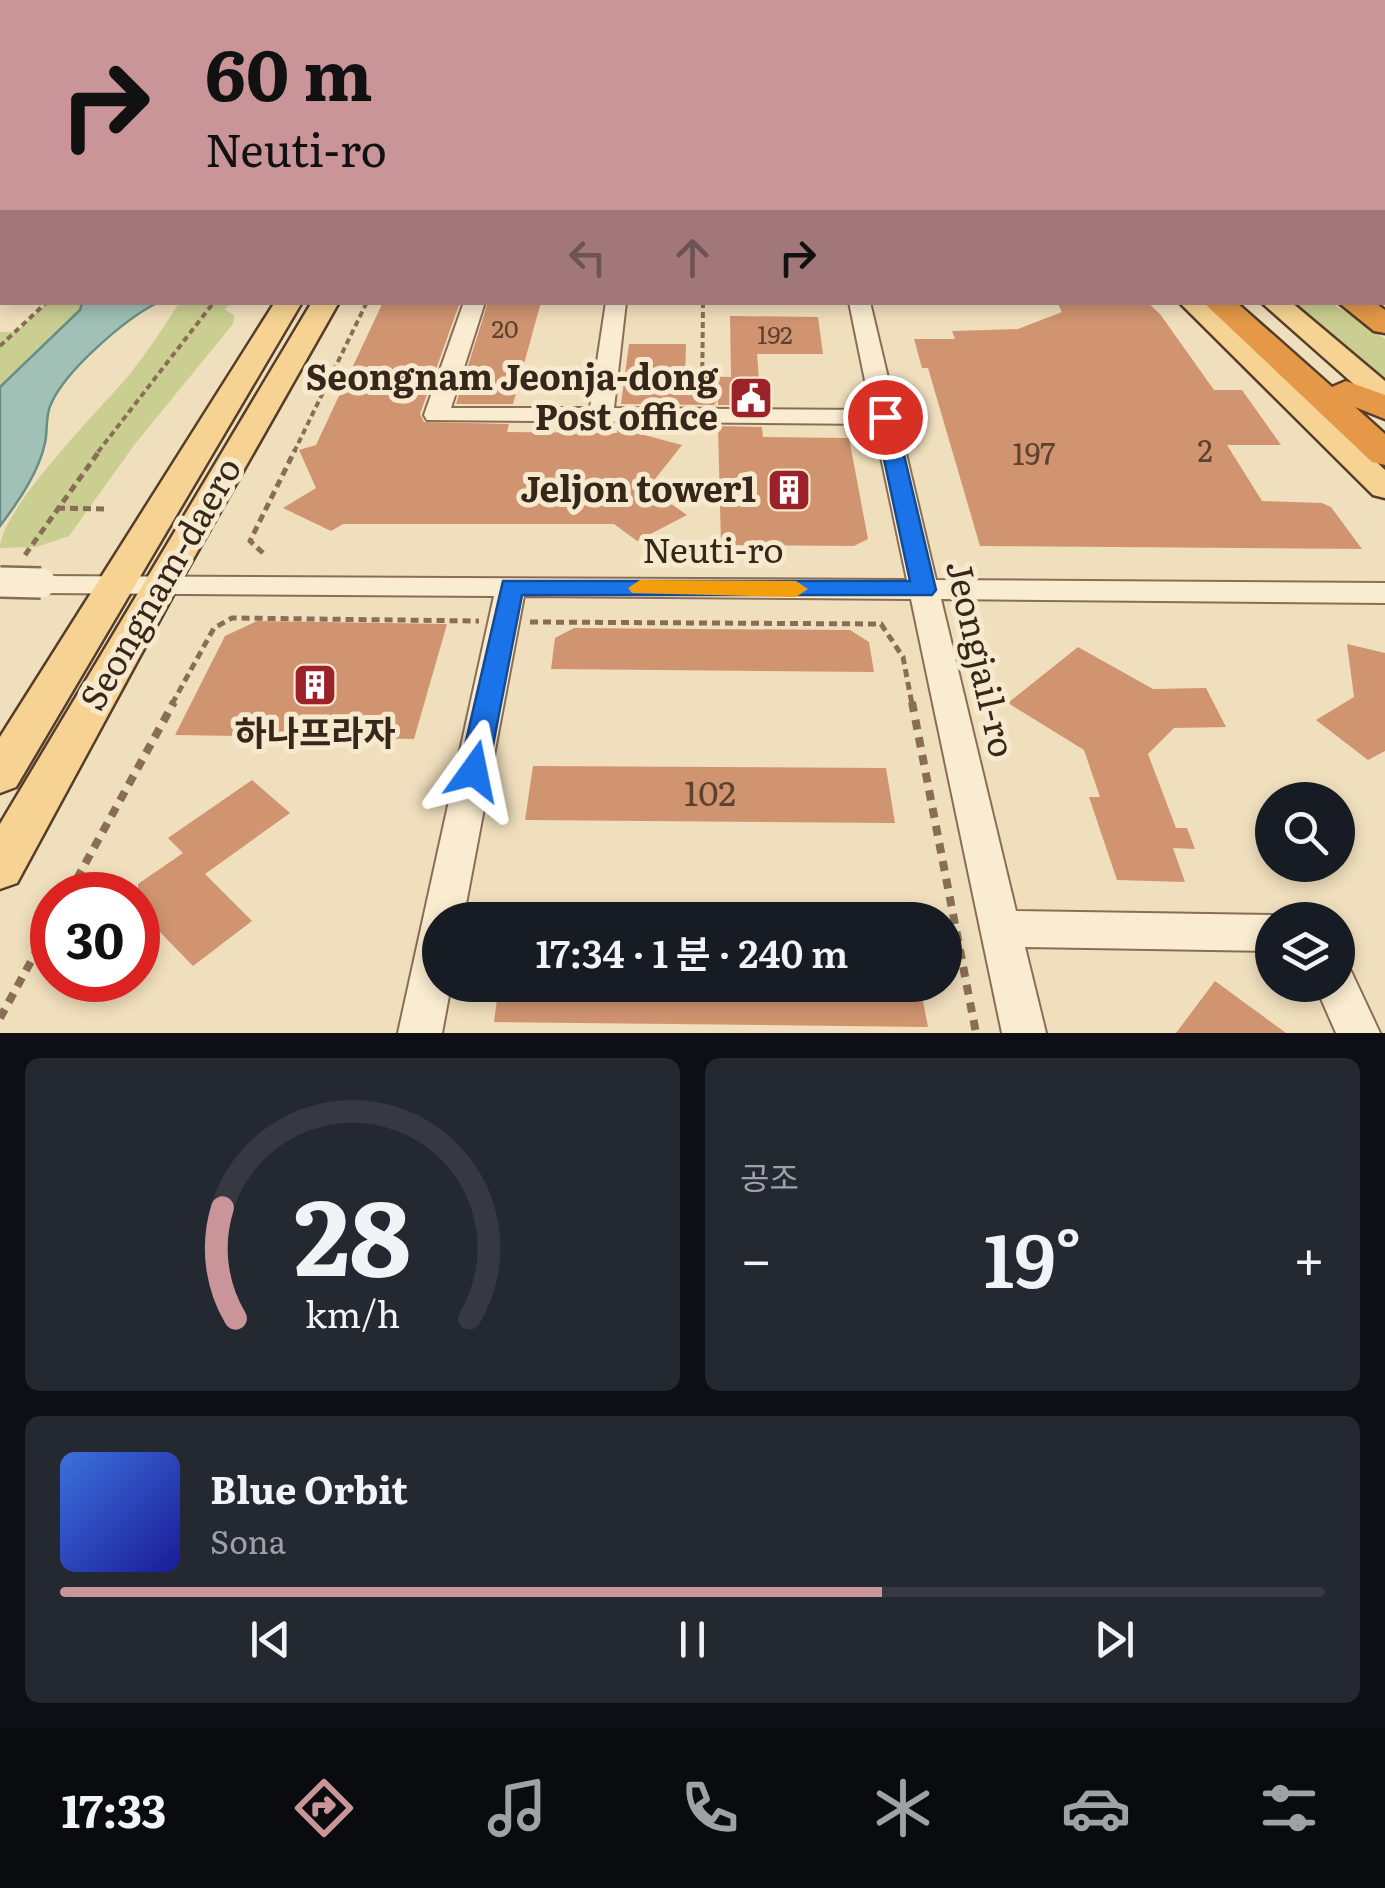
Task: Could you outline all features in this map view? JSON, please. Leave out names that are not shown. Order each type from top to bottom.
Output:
[{"type":"highway","points":[[1221,305],[1385,454]]},
{"type":"highway","points":[[1245,305],[1385,424]]},
{"type":"highway","points":[[1357,305],[1385,324]]},
{"type":"highway","points":[[1346,390],[1385,408]]},
{"type":"main road","name":"Seongnam-daero","points":[[0,775],[121,583],[286,305]]},
{"type":"main road","name":"Seongnam-daero","points":[[0,868],[160,584],[324,305]]},
{"type":"main road","points":[[1195,305],[1385,488]]},
{"type":"main road","points":[[1278,305],[1385,396]]},
{"type":"street","points":[[473,305],[436,415],[885,417]]},
{"type":"street","name":"Jeongjail-ro","points":[[860,305],[1024,1033]]},
{"type":"street","points":[[601,415],[615,310]]},
{"type":"street","name":"Neuti-ro","points":[[0,582],[32,571],[160,584],[1385,593]]},
{"type":"street","points":[[447,902],[511,586]]},
{"type":"street","points":[[1000,929],[1255,933]]},
{"type":"street","points":[[420,1033],[426,1002]]},
{"type":"street","points":[[1344,1002],[1358,1033]]},
{"type":"path","points":[[0,346],[44,305]]},
{"type":"path","points":[[32,571],[56,508],[212,305]]},
{"type":"path","points":[[263,553],[250,541],[366,305]]},
{"type":"path","points":[[702,416],[704,305]]},
{"type":"path","points":[[56,508],[109,509]]},
{"type":"path","points":[[81,872],[214,628],[232,618],[881,624],[903,657],[976,1033]]},
{"type":"path","points":[[0,1018],[30,963]]},
{"type":"green space","points":[[45,305],[81,305],[0,387],[0,332],[16,332]]},
{"type":"green space","points":[[178,305],[229,305],[225,310],[234,315],[233,324],[135,444],[69,536],[36,547],[0,548],[16,509],[156,339]]},
{"type":"green space","points":[[1291,305],[1335,305],[1385,339],[1385,380]]},
{"type":"water","points":[[81,305],[154,305],[97,347],[58,391],[49,409],[38,465],[0,526],[0,387]]},
{"type":"building","points":[[382,305],[459,305],[420,414],[424,422],[509,424],[507,432],[617,433],[618,428],[682,445],[648,488],[687,515],[637,541],[614,524],[343,524],[331,531],[283,508],[316,488],[299,450],[316,445]]},
{"type":"building","points":[[487,305],[540,305],[513,404],[456,404]]},
{"type":"building","points":[[1058,305],[1150,305],[1214,390],[1242,390],[1281,445],[1227,445],[1262,501],[1322,503],[1331,507],[1362,549],[980,546],[928,368],[922,368],[914,339],[955,339],[952,331],[1018,329],[1062,312]]},
{"type":"building","points":[[730,316],[818,317],[823,354],[757,354],[761,405],[718,405],[718,400],[714,405],[621,404],[629,344],[686,344],[685,376],[731,377]]},
{"type":"building","name":"Jeljon tower1","points":[[718,426],[762,427],[763,437],[849,438],[868,539],[854,546],[721,545]]},
{"type":"building","name":"하나프라자","points":[[257,621],[447,624],[414,739],[175,735],[225,636]]},
{"type":"building","points":[[574,628],[850,630],[869,642],[874,672],[551,669],[555,638]]},
{"type":"building","points":[[1347,644],[1385,653],[1385,751],[1368,760],[1316,720],[1354,697]]},
{"type":"building","points":[[1078,647],[1153,689],[1206,688],[1226,727],[1174,728],[1148,754],[1176,828],[1187,828],[1195,849],[1173,848],[1185,882],[1117,880],[1089,797],[1100,797],[1084,750],[1008,703]]},
{"type":"building","points":[[533,766],[886,768],[895,823],[525,820]]},
{"type":"building","points":[[252,780],[290,813],[205,874],[252,921],[193,966],[160,932],[160,872],[155,872],[183,853],[168,838]]},
{"type":"building","points":[[1215,981],[1286,1033],[1176,1033]]},
{"type":"building","points":[[497,1002],[923,1002],[928,1027],[494,1022]]},
{"type":"slow traffic","points":[[640,588],[796,589]]},
{"type":"place","name":"Seongnam Jeonja-dong Post office","points":[[751,398]]},
{"type":"place","name":"Jeljon tower1","points":[[789,490]]},
{"type":"place","name":"하나프라자","points":[[315,685]]},
{"type":"route","points":[[474,771],[511,586],[924,590],[885,417]]}]
